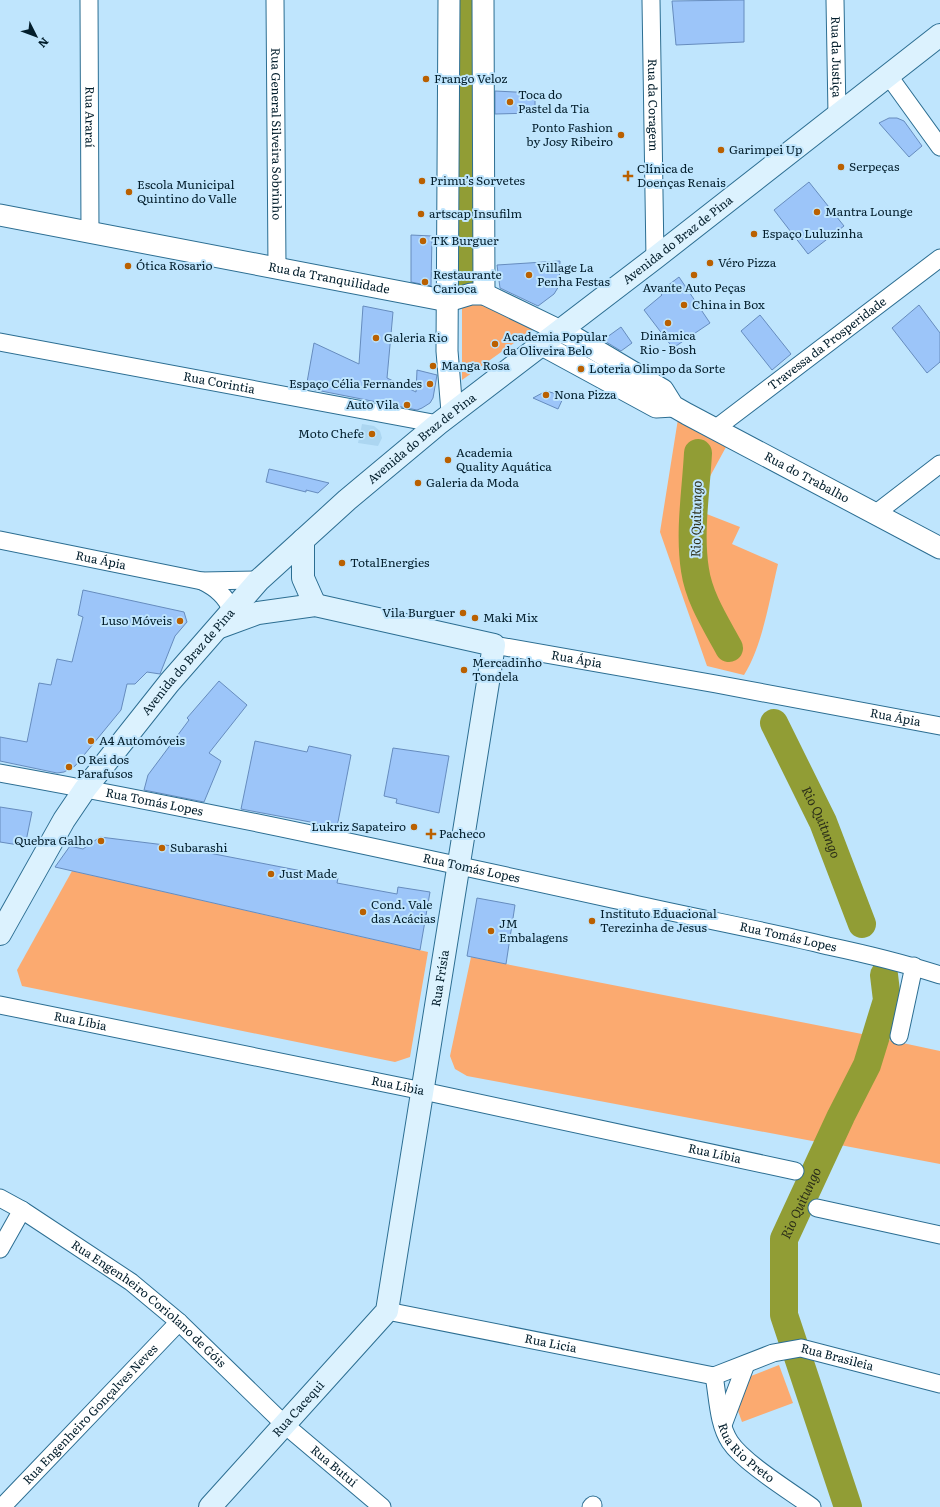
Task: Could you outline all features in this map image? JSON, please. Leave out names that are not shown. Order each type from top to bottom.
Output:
[{"type":"main road","name":"Avenida do Braz de Pina","points":[[0,934],[64,820],[85,789],[169,683],[259,580],[347,500],[445,418],[655,258],[837,114],[940,35]]},
{"type":"main road","points":[[303,540],[303,578],[315,605]]},
{"type":"main road","name":"Rua Ápia","points":[[216,629],[258,613],[315,605],[494,645]]},
{"type":"main road","name":"Rua Frísia","points":[[387,1311],[494,645]]},
{"type":"main road","name":"Rua Cacequi","points":[[210,1507],[387,1311]]},
{"type":"street","name":"Rua Araraí","points":[[89,0],[90,233]]},
{"type":"street","name":"Rua General Silveira Sobrinho","points":[[275,0],[276,267]]},
{"type":"street","points":[[445,418],[448,301],[449,0]]},
{"type":"street","points":[[483,0],[484,294],[560,331]]},
{"type":"street","name":"Rua da Coragem","points":[[651,0],[655,258]]},
{"type":"street","name":"Rua da Justiça","points":[[835,0],[837,114]]},
{"type":"street","points":[[888,75],[940,147]]},
{"type":"street","name":"Rua da Tranquilidade","points":[[0,215],[448,301],[471,294],[484,294]]},
{"type":"street","name":"Travessa da Prosperidade","points":[[715,429],[940,258]]},
{"type":"street","name":"Rua do Trabalho","points":[[560,331],[663,390],[674,406],[940,548]]},
{"type":"street","name":"Rua Corintia","points":[[0,342],[445,418]]},
{"type":"street","name":"Rua do Trabalho","points":[[542,345],[656,407],[674,406]]},
{"type":"street","points":[[875,514],[940,464]]},
{"type":"street","name":"Rua Ápia","points":[[0,540],[202,581],[259,580]]},
{"type":"street","name":"Rua Ápia","points":[[202,581],[215,587],[228,602],[232,611]]},
{"type":"street","name":"Rua Ápia","points":[[494,645],[716,684],[940,726]]},
{"type":"street","name":"Rua Tomás Lopes","points":[[0,773],[459,865],[642,906],[763,931],[914,966],[940,975]]},
{"type":"street","points":[[899,1036],[914,966]]},
{"type":"street","name":"Rua Líbia","points":[[0,1005],[423,1091],[795,1171]]},
{"type":"street","name":"Rua Engenheiro Coriolano de Góis","points":[[0,1198],[22,1210],[125,1278],[179,1322],[285,1425]]},
{"type":"street","points":[[817,1208],[940,1235]]},
{"type":"street","points":[[0,1249],[22,1210]]},
{"type":"street","name":"Rua Licia","points":[[387,1311],[714,1376]]},
{"type":"street","name":"Rua Engenheiro Gonçalves Neves","points":[[2,1507],[179,1322]]},
{"type":"street","name":"Rua Brasileia","points":[[714,1376],[773,1353],[801,1348],[940,1384]]},
{"type":"street","points":[[723,1425],[746,1364]]},
{"type":"street","name":"Rua Rio Preto","points":[[714,1376],[723,1425],[730,1442],[742,1455],[812,1507]]},
{"type":"street","name":"Rua Butuí","points":[[285,1425],[382,1507]]},
{"type":"shaded area","points":[[475,301],[535,328],[462,380],[462,308],[467,303]]},
{"type":"shaded area","points":[[678,419],[726,447],[701,493],[699,511],[740,527],[732,544],[778,564],[761,637],[744,675],[707,666],[660,532]]},
{"type":"shaded area","points":[[362,424],[374,426],[380,431],[382,438],[378,446],[358,443]]},
{"type":"shaded area","points":[[72,871],[428,952],[410,1057],[395,1062],[22,986],[17,970]]},
{"type":"shaded area","points":[[471,957],[867,1035],[823,1143],[467,1076],[455,1069],[450,1056]]},
{"type":"shaded area","points":[[884,1039],[940,1051],[940,1164],[840,1145],[873,1077]]},
{"type":"shaded area","points":[[779,1365],[793,1403],[742,1422],[737,1408],[751,1376]]},
{"type":"building","points":[[744,0],[744,42],[676,45],[672,1]]},
{"type":"building","points":[[495,91],[535,93],[535,113],[495,114]]},
{"type":"building","points":[[889,118],[897,118],[904,121],[922,146],[909,157],[879,123]]},
{"type":"building","points":[[809,182],[844,226],[808,254],[774,210]]},
{"type":"building","points":[[411,235],[432,236],[431,286],[411,282]]},
{"type":"building","name":"Village La Penha Festas","points":[[560,261],[559,286],[554,294],[538,306],[500,288],[497,265]]},
{"type":"building","points":[[679,277],[710,323],[673,348],[644,310],[662,295],[659,292]]},
{"type":"building","points":[[919,305],[940,333],[940,362],[927,373],[892,328]]},
{"type":"building","points":[[363,306],[393,312],[387,378],[416,392],[417,370],[437,375],[433,398],[430,403],[417,410],[306,388],[314,343],[359,364]]},
{"type":"building","points":[[760,315],[791,354],[772,370],[741,331]]},
{"type":"building","points":[[621,327],[632,343],[621,351],[603,340]]},
{"type":"building","points":[[546,391],[564,396],[558,409],[533,398]]},
{"type":"building","points":[[269,469],[329,483],[318,493],[306,490],[306,492],[266,482]]},
{"type":"building","points":[[83,590],[184,612],[187,622],[175,636],[160,674],[147,672],[135,684],[127,684],[121,710],[75,766],[64,772],[57,773],[0,761],[0,737],[27,742],[39,683],[51,685],[57,659],[72,662],[83,617],[78,615]]},
{"type":"building","points":[[219,681],[247,705],[209,753],[221,761],[204,802],[144,790],[148,775],[189,720],[187,718]]},
{"type":"building","points":[[255,741],[307,752],[309,746],[351,755],[337,827],[241,809]]},
{"type":"building","points":[[393,748],[449,756],[439,813],[396,803],[397,799],[384,796]]},
{"type":"building","points":[[0,807],[32,812],[25,846],[0,842]]},
{"type":"building","points":[[100,837],[173,846],[338,878],[337,883],[397,894],[398,887],[430,892],[420,950],[55,867],[70,846],[83,849]]},
{"type":"building","name":"JM Embalagens","points":[[477,898],[515,905],[506,964],[467,956]]},
{"type":"waterway","name":"Rio Quitungo","points":[[469,279],[470,0]]},
{"type":"waterway","name":"Rio Quitungo","points":[[698,453],[693,526],[693,556],[695,570],[704,601],[729,648]]},
{"type":"waterway","name":"Rio Quitungo","points":[[774,723],[823,822],[862,924]]},
{"type":"waterway","name":"Rio Quitungo","points":[[848,1507],[784,1315],[784,1239],[841,1116],[867,1065],[887,1000],[884,975]]},
{"type":"place","name":"Frango Veloz","points":[[426,79]]},
{"type":"place","name":"Toca do Pastel da Tia","points":[[510,102]]},
{"type":"place","name":"Ponto Fashion by Josy Ribeiro","points":[[621,135]]},
{"type":"place","name":"Garimpei Up","points":[[721,150]]},
{"type":"place","name":"Serpeças","points":[[841,167]]},
{"type":"place","name":"Clínica de Doenças Renais","points":[[628,176]]},
{"type":"place","name":"Primu’s Sorvetes","points":[[422,181]]},
{"type":"place","name":"Escola Municipal Quintino do Valle","points":[[129,192]]},
{"type":"place","name":"Mantra Lounge","points":[[817,212]]},
{"type":"place","name":"artscap Insufilm","points":[[421,214]]},
{"type":"place","name":"Espaço Luluzinha","points":[[754,234]]},
{"type":"place","name":"TK Burguer","points":[[423,241]]},
{"type":"place","name":"Véro Pizza","points":[[710,263]]},
{"type":"place","name":"Ótica Rosario","points":[[128,266]]},
{"type":"place","name":"Village La Penha Festas","points":[[529,275]]},
{"type":"place","name":"Avante Auto Peças","points":[[694,275]]},
{"type":"place","name":"Restaurante Carioca","points":[[425,282]]},
{"type":"place","name":"China in Box","points":[[684,305]]},
{"type":"place","name":"Dinâmica Rio - Bosh","points":[[668,323]]},
{"type":"place","name":"Galeria Rio","points":[[376,338]]},
{"type":"place","name":"Academia Popular da Oliveira Belo","points":[[495,344]]},
{"type":"place","name":"Manga Rosa","points":[[433,366]]},
{"type":"place","name":"Loteria Olimpo da Sorte","points":[[581,369]]},
{"type":"place","name":"Espaço Célia Fernandes","points":[[430,384]]},
{"type":"place","name":"Nona Pizza","points":[[546,395]]},
{"type":"place","name":"Auto Vila","points":[[407,405]]},
{"type":"place","name":"Moto Chefe","points":[[372,434]]},
{"type":"place","name":"Academia Quality Aquática","points":[[448,460]]},
{"type":"place","name":"Galeria da Moda","points":[[418,483]]},
{"type":"place","name":"TotalEnergies","points":[[342,563]]},
{"type":"place","name":"Vila Burguer","points":[[463,613]]},
{"type":"place","name":"Maki Mix","points":[[475,618]]},
{"type":"place","name":"Luso Móveis","points":[[180,621]]},
{"type":"place","name":"Mercadinho Tondela","points":[[464,670]]},
{"type":"place","name":"A4 Automóveis","points":[[91,741]]},
{"type":"place","name":"O Rei dos Parafusos","points":[[69,767]]},
{"type":"place","name":"Lukriz Sapateiro","points":[[414,827]]},
{"type":"place","name":"Pacheco","points":[[431,834]]},
{"type":"place","name":"Quebra Galho","points":[[101,841]]},
{"type":"place","name":"Subarashi","points":[[162,848]]},
{"type":"place","name":"Just Made","points":[[271,874]]},
{"type":"place","name":"Cond. Vale das Acácias","points":[[363,912]]},
{"type":"place","name":"Instituto Eduacional Terezinha de Jesus","points":[[592,921]]},
{"type":"place","name":"JM Embalagens","points":[[491,931]]}]
